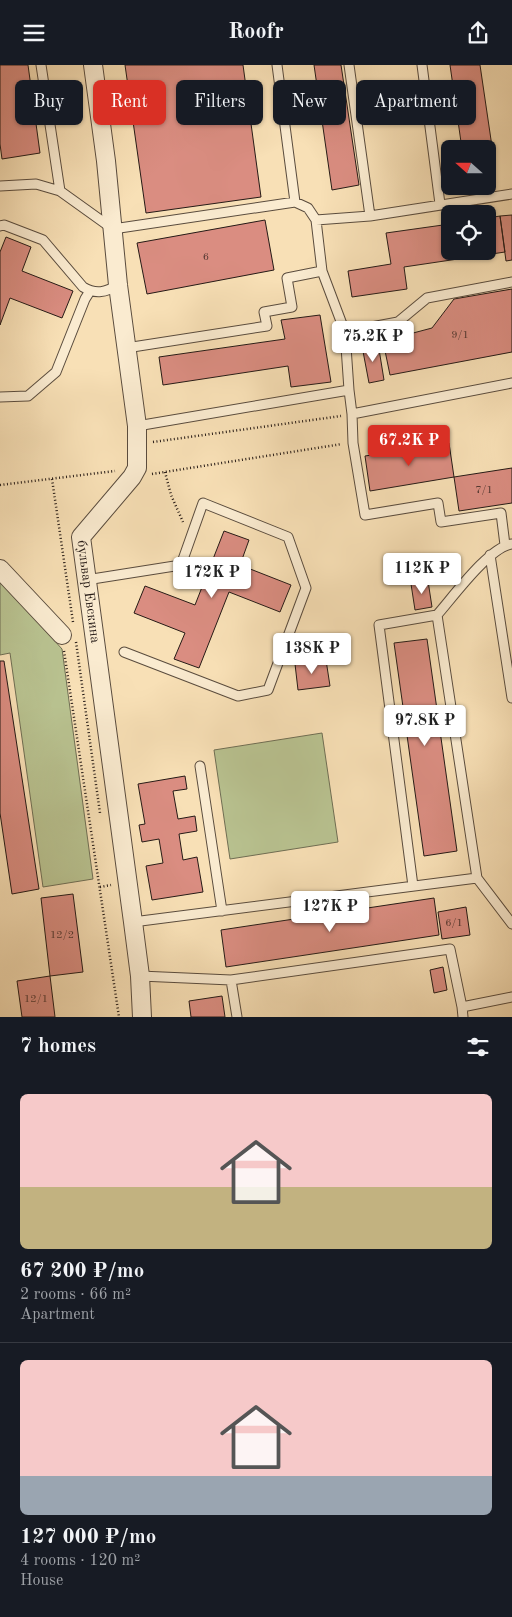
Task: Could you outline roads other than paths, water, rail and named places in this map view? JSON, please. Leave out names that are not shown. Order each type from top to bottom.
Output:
[{"type":"street","points":[[93,65],[106,161],[118,285],[137,427]]},
{"type":"street","name":"бульвар Евскина","points":[[137,427],[134,473],[81,537],[140,976],[142,1017]]},
{"type":"street","points":[[0,569],[70,632]]},
{"type":"lane","points":[[41,65],[60,191]]},
{"type":"lane","points":[[277,65],[295,203]]},
{"type":"lane","points":[[349,65],[370,216]]},
{"type":"lane","points":[[422,65],[440,205]]},
{"type":"lane","points":[[0,186],[36,184],[60,191],[113,229],[295,203],[308,208],[316,220],[322,271],[345,332],[353,443],[365,515],[438,503],[441,522],[501,513],[508,544],[490,555],[437,615],[379,625],[413,886]]},
{"type":"lane","points":[[316,220],[370,216],[512,193]]},
{"type":"lane","points":[[0,226],[4,225],[43,240],[83,287],[90,291],[106,292],[118,285]]},
{"type":"lane","points":[[126,348],[267,326],[264,312],[292,307],[287,278],[322,271]]},
{"type":"lane","points":[[345,332],[398,322],[427,298],[512,282]]},
{"type":"lane","points":[[0,397],[28,396],[56,372],[85,299],[90,291]]},
{"type":"lane","points":[[352,414],[512,383]]},
{"type":"lane","points":[[137,427],[349,390]]},
{"type":"lane","points":[[86,580],[181,565],[203,503],[288,537],[306,588],[268,690],[238,696],[124,652]]},
{"type":"lane","points":[[490,555],[512,698]]},
{"type":"lane","points":[[437,615],[477,878],[512,924]]},
{"type":"lane","points":[[200,766],[222,911]]},
{"type":"lane","points":[[133,922],[477,878]]},
{"type":"lane","points":[[140,976],[231,980],[450,949],[464,1017]]},
{"type":"lane","points":[[231,980],[237,1017]]},
{"type":"lane","points":[[462,1007],[512,997]]}]
